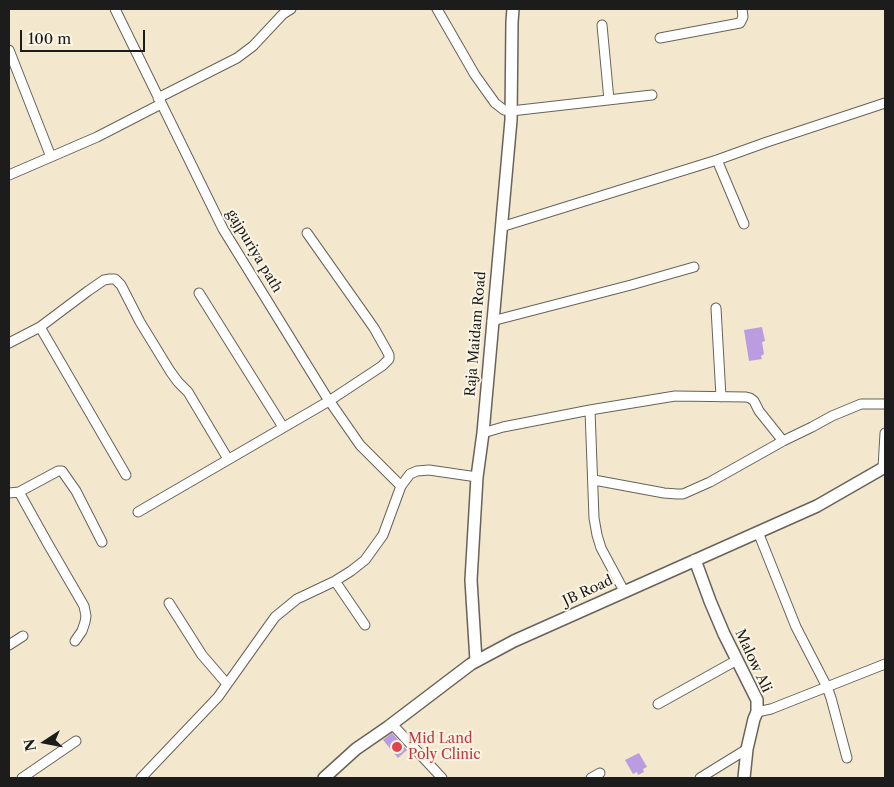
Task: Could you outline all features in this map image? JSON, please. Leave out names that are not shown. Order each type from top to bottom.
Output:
[{"type":"street","name":"gajpuriya path","points":[[115,9],[223,229],[360,445],[401,486]]},
{"type":"street","points":[[9,174],[96,137],[237,58],[253,46],[283,14],[291,9]]},
{"type":"street","points":[[436,9],[467,63],[495,103],[504,110],[511,111],[652,95]]},
{"type":"street","name":"Raja Maidam Road","points":[[476,661],[470,580],[477,477],[483,433],[511,111],[513,9]]},
{"type":"street","points":[[660,38],[740,22],[743,17],[742,9]]},
{"type":"street","points":[[602,25],[609,100]]},
{"type":"street","points":[[9,50],[50,157]]},
{"type":"street","points":[[501,227],[717,160],[885,103]]},
{"type":"street","points":[[717,160],[744,224]]},
{"type":"street","points":[[138,512],[330,400],[389,359],[389,355],[374,328],[307,233]]},
{"type":"street","points":[[492,321],[631,286],[694,267]]},
{"type":"street","points":[[9,343],[40,327],[104,280],[115,279],[121,285],[140,322],[170,371],[188,392],[228,459]]},
{"type":"street","points":[[199,293],[283,427]]},
{"type":"street","points":[[716,308],[720,397]]},
{"type":"street","points":[[40,327],[126,474]]},
{"type":"street","points":[[483,433],[503,427],[590,410],[675,396],[746,397],[754,402],[764,419],[783,441]]},
{"type":"street","points":[[594,480],[664,493],[684,494],[710,482],[832,416],[861,404],[885,404]]},
{"type":"street","points":[[590,410],[594,518],[597,535],[601,548],[624,591]]},
{"type":"street","points":[[884,467],[885,433]]},
{"type":"street","name":"JB Road","points":[[324,778],[356,749],[476,661],[514,641],[624,591],[817,506],[884,467]]},
{"type":"street","points":[[141,778],[218,697],[275,617],[297,599],[335,581],[365,560],[383,535],[401,486],[410,474],[428,470],[477,477]]},
{"type":"street","points":[[9,493],[20,492],[58,471],[62,471],[76,491],[102,542]]},
{"type":"street","points":[[20,492],[86,610],[82,631],[75,642]]},
{"type":"street","points":[[758,532],[796,627],[827,687],[847,758]]},
{"type":"street","name":"Malow Ali","points":[[696,560],[717,617],[757,700],[757,712],[747,749],[744,778]]},
{"type":"street","points":[[335,581],[366,625]]},
{"type":"street","points":[[169,603],[202,655],[227,684]]},
{"type":"street","points":[[9,645],[23,636]]},
{"type":"street","points":[[658,704],[737,660]]},
{"type":"street","points":[[757,712],[771,709],[885,664]]},
{"type":"street","points":[[392,724],[442,778]]},
{"type":"street","points":[[22,778],[76,741]]},
{"type":"street","points":[[700,778],[747,749]]},
{"type":"street","points":[[591,778],[600,773]]},
{"type":"building","points":[[762,327],[765,341],[762,342],[764,354],[761,356],[762,359],[749,361],[744,330]]},
{"type":"building","points":[[392,733],[407,750],[398,758],[383,740]]},
{"type":"building","points":[[639,753],[647,767],[643,769],[644,772],[638,775],[637,772],[633,774],[625,760]]},
{"type":"place","name":"Mid Land Poly Clinic","points":[[397,747]]}]
